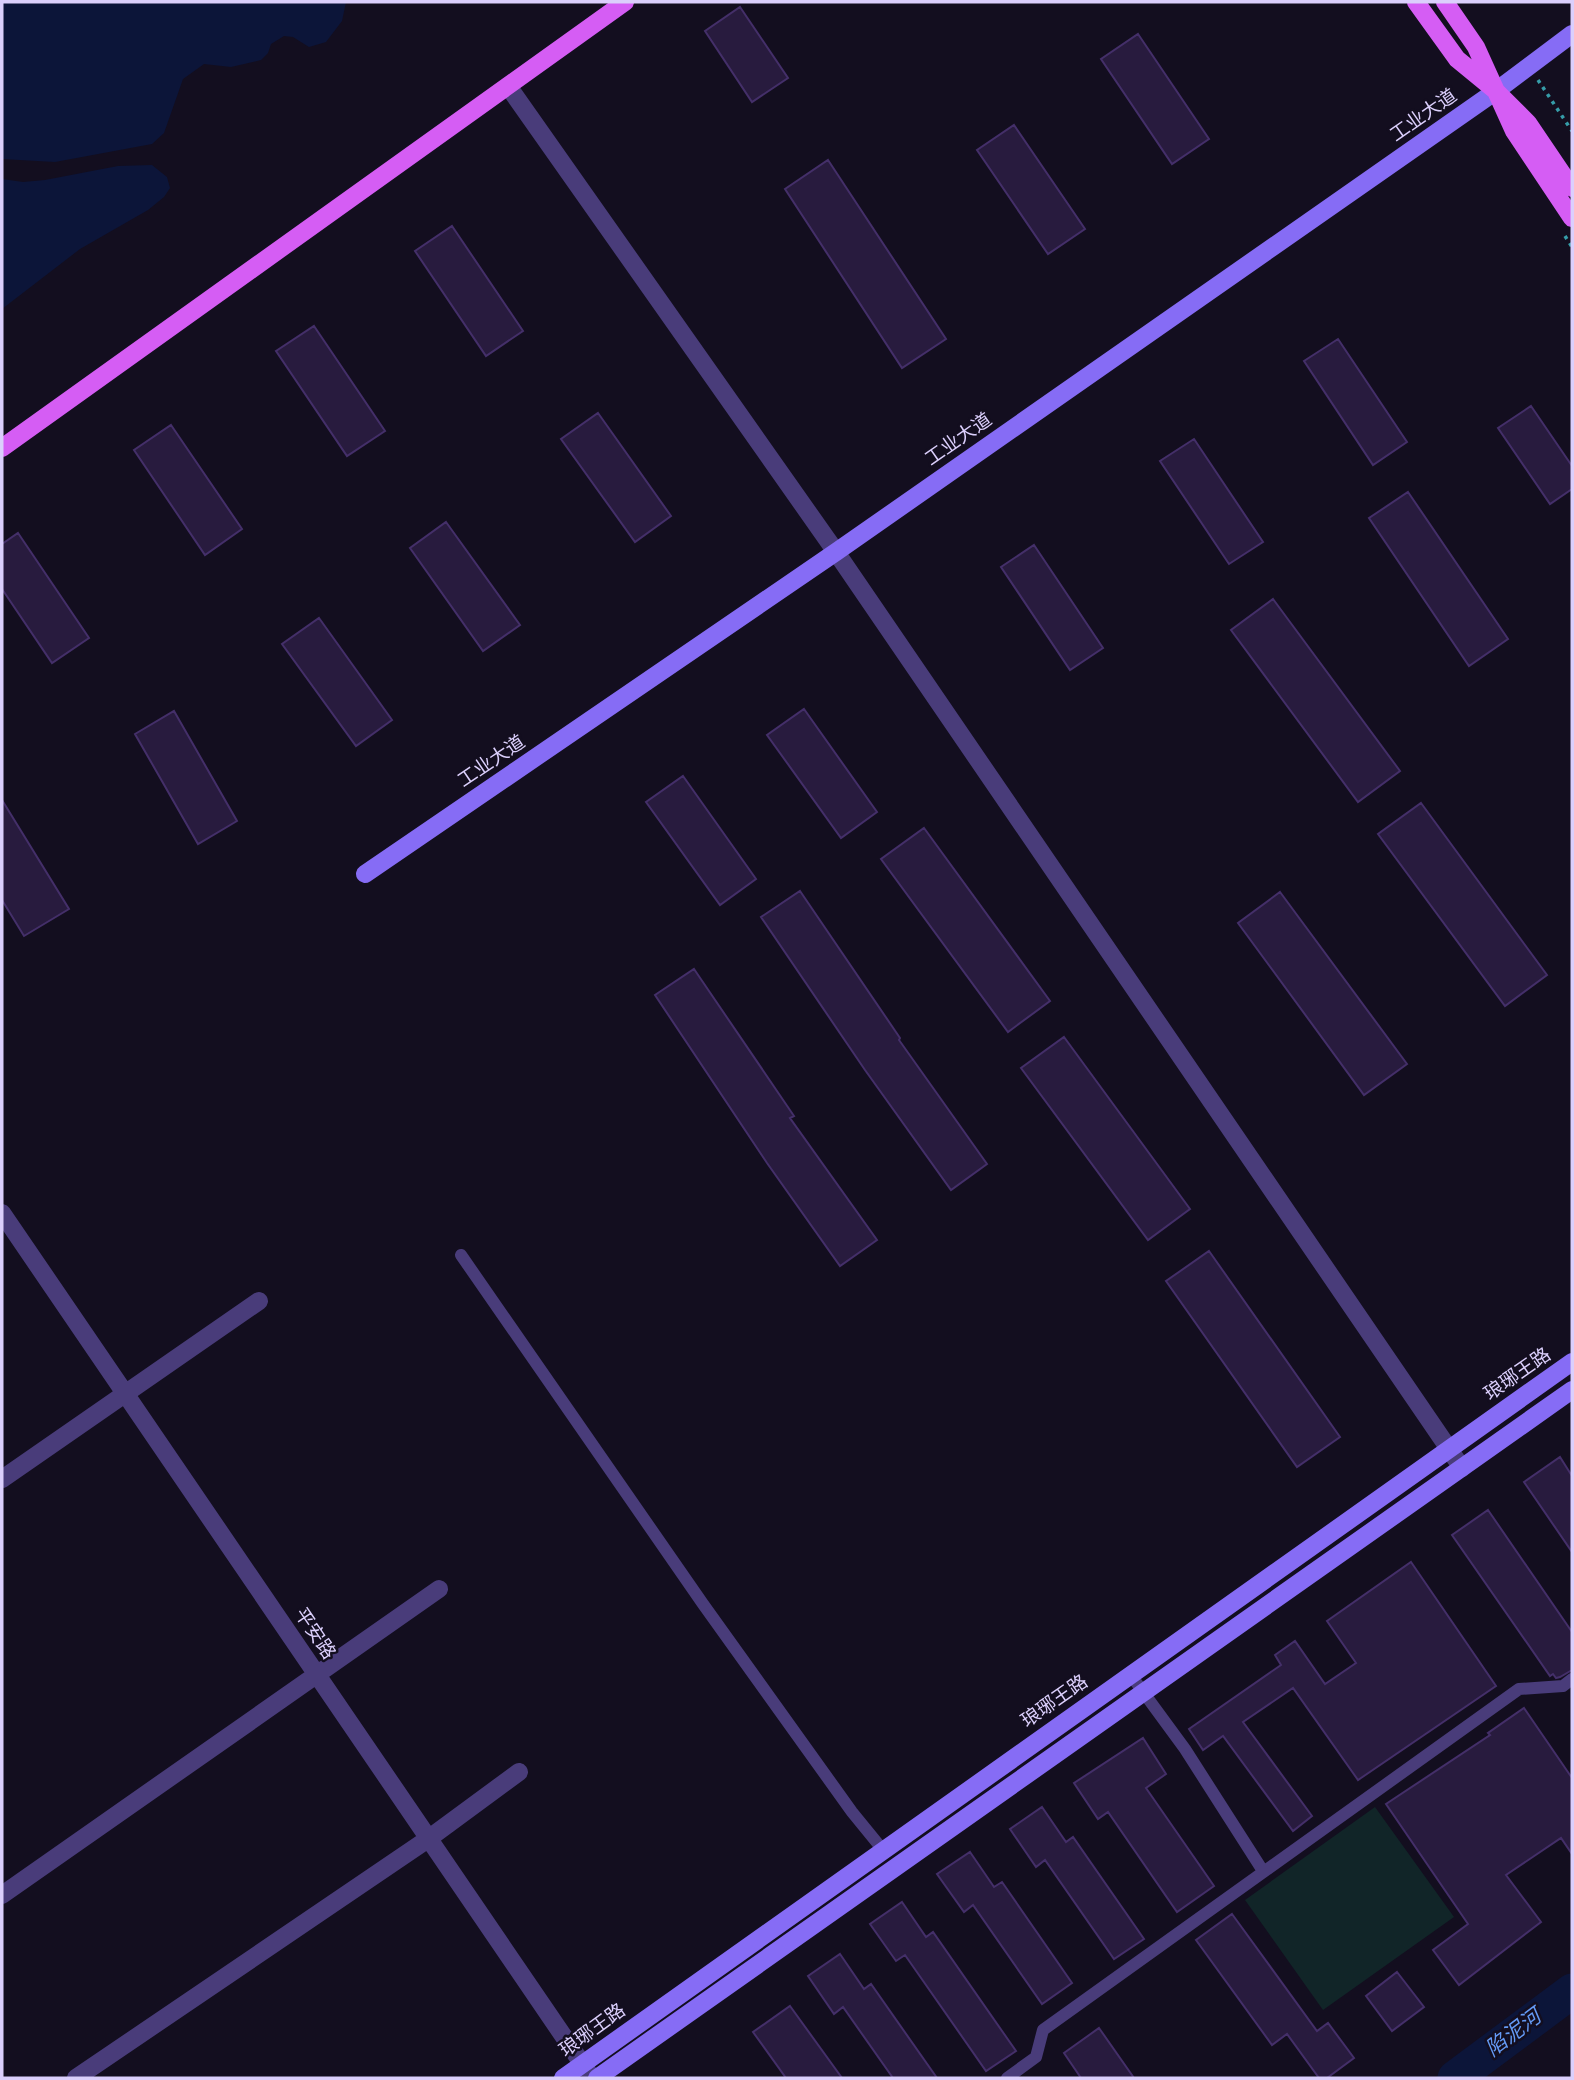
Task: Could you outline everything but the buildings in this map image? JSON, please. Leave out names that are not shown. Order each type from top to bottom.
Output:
[{"type":"main road","points":[[2,448],[625,2]]},
{"type":"main road","points":[[1416,2],[1457,59],[1496,91],[1528,123],[1572,188]]},
{"type":"main road","points":[[1445,2],[1476,47],[1514,131],[1572,218]]},
{"type":"main road","name":"工业大道","points":[[365,874],[836,552],[1496,91],[1572,34]]},
{"type":"main road","name":"琅琊王路","points":[[591,2074],[883,1850],[1572,1362]]},
{"type":"main road","name":"琅琊王路","points":[[563,2078],[591,2074],[1143,1692],[1572,1390]]},
{"type":"street","points":[[508,86],[836,552],[1462,1468]]},
{"type":"street","name":"平安路","points":[[2,1213],[591,2074]]},
{"type":"street","points":[[2,1479],[259,1301]]},
{"type":"street","points":[[2,1895],[439,1589]]},
{"type":"street","points":[[76,2078],[428,1839],[519,1772]]},
{"type":"lane","points":[[461,1255],[703,1604],[852,1812],[883,1850]]},
{"type":"lane","points":[[1130,1674],[1185,1749],[1263,1871]]},
{"type":"lane","points":[[1007,2078],[1036,2056],[1043,2030],[1519,1689],[1563,1686],[1572,1679]]},
{"type":"path","points":[[1528,66],[1572,131]]},
{"type":"green space","points":[[1375,1807],[1454,1917],[1323,2010],[1245,1900]]},
{"type":"water","points":[[2,2],[346,2],[342,21],[326,42],[309,47],[293,37],[284,36],[271,44],[268,53],[261,60],[231,67],[204,64],[183,79],[164,133],[152,144],[55,162],[2,159]]},
{"type":"water","points":[[152,165],[167,177],[170,188],[164,197],[148,210],[80,249],[2,309],[2,179],[23,182],[45,180],[118,166]]},
{"type":"waterway","name":"陷泥河","points":[[1455,2078],[1572,1991]]}]
